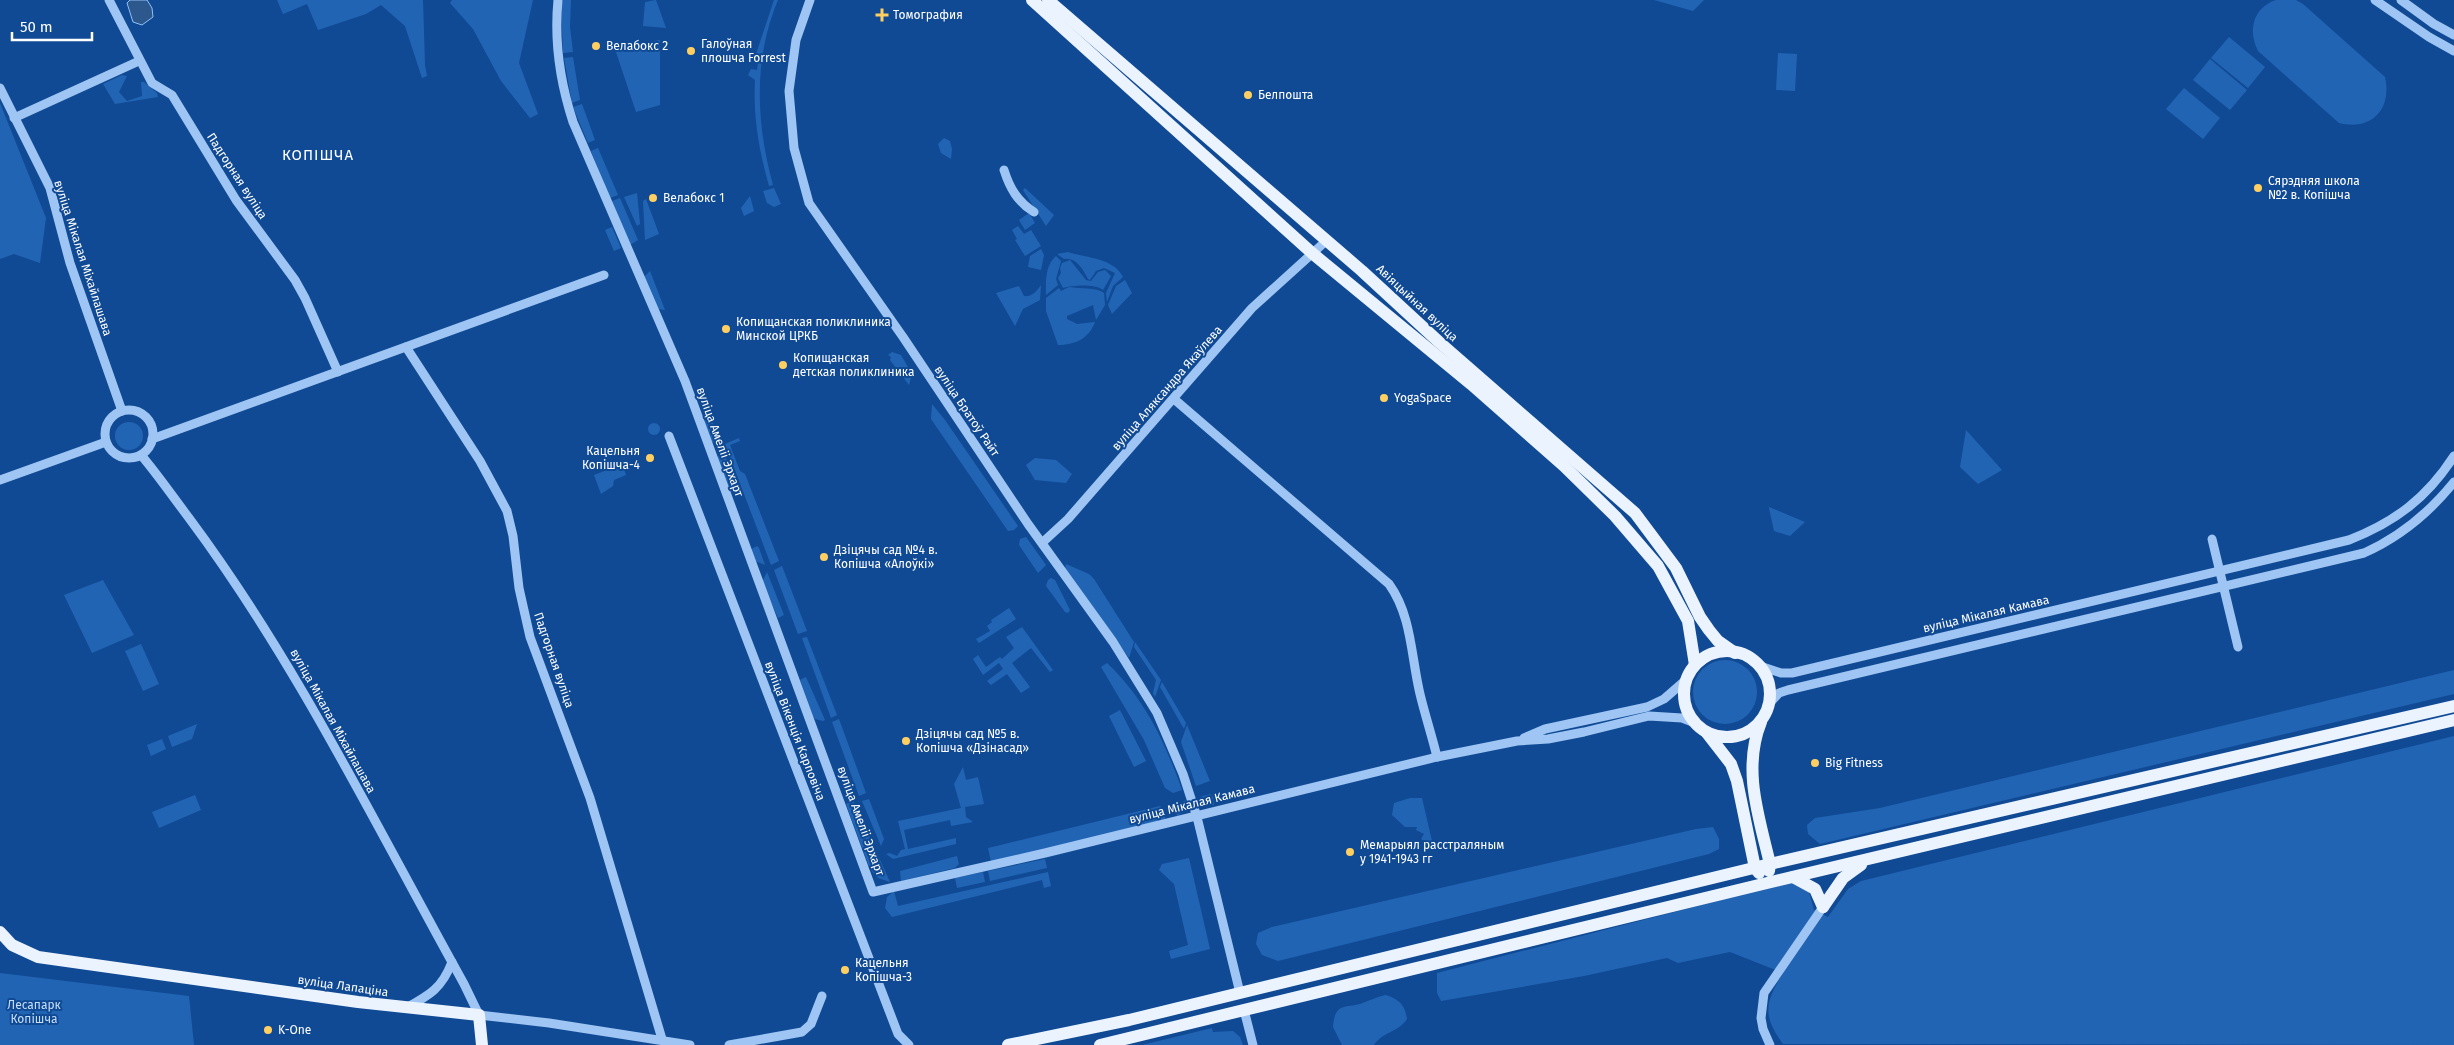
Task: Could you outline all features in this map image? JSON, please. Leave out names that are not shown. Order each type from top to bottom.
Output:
[{"type":"main road","name":"Авіяцыйная вуліца","points":[[1032,0],[1312,253],[1471,384],[1564,466],[1615,516],[1658,566],[1692,634],[1696,666]]},
{"type":"main road","name":"Авіяцыйная вуліца","points":[[1048,0],[1362,270],[1468,367],[1635,512],[1676,568],[1700,617],[1709,630],[1718,641],[1735,653]]},
{"type":"main road","points":[[1762,719],[1752,728],[1737,736],[1721,737],[1706,731],[1695,723],[1687,711],[1684,701],[1687,679],[1696,666],[1714,654],[1735,653],[1748,658],[1757,665],[1768,684],[1768,705],[1762,719],[1754,737],[1751,767],[1752,784],[1770,864],[1767,883]]},
{"type":"main road","points":[[1008,1045],[1129,1020],[1770,864],[2454,706]]},
{"type":"main road","points":[[1100,1045],[1767,883],[2454,720]]},
{"type":"main road","points":[[1706,731],[1731,764],[1737,781],[1754,868],[1767,883]]},
{"type":"main road","points":[[1793,877],[1815,889],[1823,907],[1849,873],[1870,860]]},
{"type":"main road","name":"вуліца Лапаціна","points":[[0,932],[12,945],[38,957],[405,1008],[479,1015]]},
{"type":"main road","points":[[1240,993],[1244,1010]]},
{"type":"main road","points":[[479,1015],[482,1045]]},
{"type":"street","name":"Падгорная вуліца","points":[[109,0],[152,83],[172,95],[236,200],[294,280],[318,326],[338,372]]},
{"type":"street","name":"вуліца Амеліі Эрхарт","points":[[558,0],[559,57],[564,90],[573,122],[685,381],[874,892]]},
{"type":"street","name":"вуліца Братоў Райт","points":[[810,0],[796,40],[789,91],[794,148],[809,203],[903,337],[1028,524],[1043,542],[1112,642],[1157,713],[1183,774],[1197,817],[1240,993]]},
{"type":"street","points":[[2375,0],[2429,37],[2454,50]]},
{"type":"street","points":[[2401,0],[2434,24],[2454,35]]},
{"type":"street","points":[[14,118],[139,61]]},
{"type":"street","name":"вуліца Мікалая Міхайлашава","points":[[0,88],[50,188],[70,263],[122,411]]},
{"type":"street","points":[[1004,170],[1008,183],[1016,196],[1034,212]]},
{"type":"street","name":"вуліца Аляксандра Якаўлева","points":[[1043,542],[1068,519],[1252,308],[1292,274],[1326,241]]},
{"type":"street","points":[[152,439],[604,275]]},
{"type":"street","name":"Падгорная вуліца","points":[[406,347],[480,461],[507,511],[512,530],[519,588],[530,637],[590,798],[662,1039]]},
{"type":"street","points":[[1174,399],[1389,584],[1399,598],[1406,622],[1420,694],[1438,757]]},
{"type":"street","points":[[132,410],[148,420],[152,429],[152,439],[146,450],[141,454],[131,458],[120,456],[112,451],[106,442],[105,432],[107,423],[113,416],[122,411],[132,410]]},
{"type":"street","name":"вуліца Вікенція Карповіча","points":[[669,436],[898,1034]]},
{"type":"street","points":[[0,480],[106,442]]},
{"type":"street","name":"вуліца Мікалая Міхайлашава","points":[[141,454],[210,546],[271,637],[337,751],[479,1015]]},
{"type":"street","name":"вуліца Мікалая Камава","points":[[1757,665],[1792,673],[2349,540],[2398,516],[2443,473],[2454,456]]},
{"type":"street","points":[[1768,705],[1780,693],[1788,690],[2345,558],[2384,544],[2411,526],[2454,482]]},
{"type":"street","points":[[2212,539],[2238,647]]},
{"type":"street","name":"вуліца Мікалая Камава","points":[[1517,741],[1545,729],[1647,707],[1664,699],[1687,679]]},
{"type":"street","name":"вуліца Мікалая Камава","points":[[874,892],[1197,817],[1438,757],[1517,741],[1548,739],[1649,716],[1682,718],[1695,723]]},
{"type":"street","points":[[1766,1044],[1761,1018],[1764,993],[1823,907]]},
{"type":"street","points":[[405,1008],[433,992],[444,982],[452,962]]},
{"type":"street","points":[[729,1045],[802,1032],[811,1024],[822,996]]},
{"type":"street","points":[[1244,1010],[1253,1045]]},
{"type":"street","name":"вуліца Лапаціна","points":[[479,1015],[662,1039],[690,1045]]},
{"type":"street","points":[[896,1045],[898,1034]]},
{"type":"street","points":[[898,1034],[909,1045]]},
{"type":"green space","points":[[277,0],[423,0],[427,76],[422,78],[405,26],[381,5],[366,14],[318,30],[307,4],[283,14]]},
{"type":"green space","points":[[452,0],[533,0],[519,63],[538,114],[530,118],[501,81],[473,29],[450,3]]},
{"type":"green space","points":[[563,0],[571,0],[570,27],[573,52],[563,53],[561,5]]},
{"type":"green space","points":[[656,0],[666,28],[643,26],[645,2]]},
{"type":"green space","points":[[774,0],[778,0],[764,46],[760,92],[763,138],[773,185],[769,186],[758,133],[755,107],[755,80],[748,75],[751,69],[757,70],[759,55],[756,54]]},
{"type":"green space","points":[[1654,0],[1704,0],[1693,11]]},
{"type":"green space","points":[[2276,0],[2296,0],[2303,4],[2385,77],[2385,99],[2377,115],[2361,124],[2339,123],[2258,51],[2253,36],[2254,21],[2262,9]]},
{"type":"green space","points":[[2229,37],[2265,67],[2248,88],[2211,58]]},
{"type":"green space","points":[[660,40],[660,105],[636,112],[615,49]]},
{"type":"green space","points":[[1778,53],[1797,54],[1795,91],[1776,90]]},
{"type":"green space","points":[[573,57],[580,100],[572,103],[564,58]]},
{"type":"green space","points":[[2210,59],[2247,90],[2230,110],[2193,80]]},
{"type":"green space","points":[[122,75],[127,76],[119,92],[127,101],[142,96],[141,82],[144,82],[157,93],[158,97],[115,104],[103,84]]},
{"type":"green space","points":[[2184,88],[2220,118],[2203,139],[2166,109]]},
{"type":"green space","points":[[0,103],[46,218],[40,263],[14,254],[0,259]]},
{"type":"green space","points":[[582,104],[595,140],[588,143],[573,107]]},
{"type":"green space","points":[[944,138],[950,141],[952,149],[951,159],[941,153],[938,144]]},
{"type":"green space","points":[[598,148],[618,195],[610,198],[591,151]]},
{"type":"green space","points":[[774,188],[781,204],[774,207],[767,203],[763,191]]},
{"type":"green space","points":[[1025,188],[1054,215],[1046,226],[1023,190]]},
{"type":"green space","points":[[637,193],[640,224],[637,226],[624,197]]},
{"type":"green space","points":[[750,196],[754,211],[744,216],[741,208]]},
{"type":"green space","points":[[620,198],[638,240],[630,245],[612,201]]},
{"type":"green space","points":[[646,199],[659,234],[645,240],[643,201]]},
{"type":"green space","points":[[1029,213],[1035,223],[1025,230],[1019,220]]},
{"type":"green space","points":[[1018,226],[1024,234],[1031,230],[1041,246],[1025,256],[1015,240],[1017,239],[1012,230]]},
{"type":"green space","points":[[612,227],[621,248],[614,251],[605,230]]},
{"type":"green space","points":[[1041,249],[1044,255],[1041,270],[1028,267],[1030,256]]},
{"type":"green space","points":[[1068,252],[1106,262],[1119,271],[1123,277],[1113,286],[1107,302],[1106,293],[1115,273],[1104,268],[1096,271],[1090,280],[1076,262],[1064,259],[1057,254]]},
{"type":"green space","points":[[1056,256],[1061,261],[1056,279],[1058,285],[1046,295],[1048,269]]},
{"type":"green space","points":[[1070,260],[1086,280],[1091,281],[1098,272],[1105,270],[1111,276],[1103,290],[1084,286],[1063,288],[1058,278],[1061,273],[1060,268],[1062,263]]},
{"type":"green space","points":[[650,271],[665,310],[657,309],[644,277]]},
{"type":"green space","points":[[1125,280],[1132,293],[1112,314],[1108,305],[1116,286]]},
{"type":"green space","points":[[1041,285],[1040,300],[1023,309],[1015,326],[996,293],[1019,286],[1024,296],[1029,296],[1036,292]]},
{"type":"green space","points":[[1069,287],[1101,291],[1104,293],[1105,305],[1096,320],[1093,305],[1067,316],[1067,319],[1077,324],[1095,322],[1085,337],[1070,344],[1058,345],[1046,311],[1046,298],[1059,288],[1061,291]]},
{"type":"green space","points":[[892,352],[901,355],[912,374],[909,385],[890,360],[891,357],[888,355]]},
{"type":"green space","points":[[932,404],[1018,526],[1014,530],[1008,531],[931,419]]},
{"type":"green space","points":[[710,416],[721,441],[714,443],[709,439],[703,423]]},
{"type":"green space","points":[[129,422],[139,426],[143,436],[139,446],[129,450],[119,446],[115,436],[119,426]]},
{"type":"green space","points":[[656,423],[659,424],[659,434],[652,435],[649,434],[648,427],[649,424]]},
{"type":"green space","points":[[1966,430],[2002,470],[1978,484],[1960,467]]},
{"type":"green space","points":[[739,438],[740,441],[730,445],[740,471],[745,474],[779,561],[771,565],[725,444]]},
{"type":"green space","points":[[724,452],[737,489],[730,493],[717,458]]},
{"type":"green space","points":[[1035,458],[1056,460],[1072,474],[1066,483],[1035,480],[1026,465]]},
{"type":"green space","points":[[620,465],[623,466],[626,475],[614,480],[613,486],[601,494],[594,475]]},
{"type":"green space","points":[[1769,507],[1805,522],[1790,536],[1774,531]]},
{"type":"green space","points":[[1026,537],[1046,565],[1038,573],[1019,545],[1020,539]]},
{"type":"green space","points":[[757,546],[765,565],[755,561],[750,550]]},
{"type":"green space","points":[[1066,564],[1089,574],[1094,579],[1134,642],[1129,658],[1065,569]]},
{"type":"green space","points":[[782,566],[807,631],[798,634],[774,570]]},
{"type":"green space","points":[[767,572],[784,615],[778,618],[762,582]]},
{"type":"green space","points":[[1051,578],[1055,580],[1070,610],[1068,613],[1065,612],[1046,586]]},
{"type":"green space","points":[[103,580],[134,635],[92,653],[64,595]]},
{"type":"green space","points":[[1009,608],[1016,619],[979,643],[976,639],[990,631],[987,626],[992,622],[991,620]]},
{"type":"green space","points":[[1022,627],[1053,670],[1050,672],[1031,648],[1012,663],[1030,687],[1021,693],[1007,674],[991,685],[987,681],[1003,669],[999,663],[983,675],[973,659],[978,655],[986,667],[1000,657],[1002,659],[1014,648],[1006,637]]},
{"type":"green space","points":[[807,637],[837,715],[831,718],[802,638]]},
{"type":"green space","points":[[1135,642],[1161,680],[1155,697],[1153,693],[1156,680],[1134,647]]},
{"type":"green space","points":[[141,644],[159,684],[143,691],[125,651]]},
{"type":"green space","points":[[1719,660],[1731,660],[1748,669],[1755,680],[1757,692],[1755,704],[1748,715],[1731,724],[1719,724],[1707,719],[1698,710],[1693,698],[1693,686],[1698,674],[1707,665]]},
{"type":"green space","points":[[1107,663],[1143,706],[1161,738],[1182,790],[1173,793],[1165,788],[1144,740],[1101,667]]},
{"type":"green space","points":[[2454,670],[2454,694],[1820,844],[1808,834],[1807,825],[1815,818],[1880,808]]},
{"type":"green space","points":[[806,677],[825,720],[823,721],[815,719],[813,716],[800,680]]},
{"type":"green space","points":[[1162,682],[1186,723],[1184,729],[1160,687]]},
{"type":"green space","points":[[1120,710],[1146,761],[1134,767],[1109,716]]},
{"type":"green space","points":[[839,719],[866,793],[859,796],[832,722]]},
{"type":"green space","points":[[197,724],[192,739],[172,747],[168,736]]},
{"type":"green space","points":[[1187,725],[1210,781],[1196,786],[1181,742]]},
{"type":"green space","points":[[2454,736],[2454,1045],[1783,1044],[1772,1025],[1768,1009],[1772,993],[1783,973],[1730,952],[1678,963],[1667,958],[1584,976],[1441,1001],[1437,993],[1437,973],[1791,882],[1809,892],[1814,910],[1828,917],[1848,889],[1861,881]]},
{"type":"green space","points":[[162,739],[166,749],[151,756],[147,745]]},
{"type":"green space","points":[[963,767],[966,780],[978,777],[984,804],[965,807],[966,817],[973,822],[951,826],[950,820],[904,830],[908,849],[956,838],[956,844],[893,859],[886,854],[890,853],[897,856],[901,850],[905,849],[898,821],[961,808],[954,784]]},
{"type":"green space","points":[[1210,794],[1213,797],[1214,805],[1208,805],[1201,801],[1200,797]]},
{"type":"green space","points":[[195,795],[201,810],[159,828],[152,812]]},
{"type":"green space","points":[[1410,798],[1422,798],[1432,841],[1427,843],[1421,839],[1424,834],[1416,830],[1417,827],[1405,827],[1392,815],[1394,803]]},
{"type":"green space","points":[[869,799],[884,839],[881,846],[862,801]]},
{"type":"green space","points":[[853,800],[890,882],[878,878],[870,869],[846,804]]},
{"type":"green space","points":[[1186,800],[1183,812],[1177,816],[1175,806]]},
{"type":"green space","points":[[1160,806],[1165,810],[1165,820],[991,862],[988,848]]},
{"type":"green space","points":[[1713,827],[1719,839],[1719,849],[1709,854],[1278,961],[1262,955],[1256,944],[1258,933],[1272,927],[1696,829]]},
{"type":"green space","points":[[957,856],[959,864],[955,868],[901,881],[900,871]]},
{"type":"green space","points":[[1189,858],[1210,949],[1171,959],[1169,951],[1188,945],[1174,884],[1159,870],[1162,864]]},
{"type":"green space","points":[[1045,859],[1047,868],[990,881],[988,871]]},
{"type":"green space","points":[[983,872],[985,882],[957,888],[955,878]]},
{"type":"green space","points":[[1048,872],[1051,886],[1044,888],[1042,880],[892,917],[885,908],[887,897],[894,891],[898,906]]},
{"type":"green space","name":"Лесапарк Копішча","points":[[0,973],[189,996],[194,1045],[0,1045]]},
{"type":"green space","points":[[1386,995],[1398,1001],[1405,1010],[1407,1019],[1404,1023],[1381,1037],[1374,1045],[1342,1045],[1333,1027],[1338,1010]]},
{"type":"green space","points":[[1212,1028],[1213,1032],[1233,1031],[1240,1037],[1243,1045],[1142,1045]]},
{"type":"shaded area","points":[[130,0],[147,0],[152,8],[153,17],[142,25],[133,22],[127,3]]},
{"type":"place","name":"Томография","points":[[882,15]]},
{"type":"place","name":"Велабокс 2","points":[[596,46]]},
{"type":"place","name":"Галоўная плошча Forrest","points":[[691,51]]},
{"type":"place","name":"Белпошта","points":[[1248,95]]},
{"type":"place","name":"Сярэдняя школа №2 в. Копішча","points":[[2258,188]]},
{"type":"place","name":"Велабокс 1","points":[[653,198]]},
{"type":"place","name":"Копищанская поликлиника Минской ЦРКБ","points":[[726,329]]},
{"type":"place","name":"Копищанская детская поликлиника","points":[[783,365]]},
{"type":"place","name":"YogaSpace","points":[[1384,398]]},
{"type":"place","name":"Кацельня Копішча-4","points":[[650,458]]},
{"type":"place","name":"Дзіцячы сад №4 в. Копішча «Алоўкі»","points":[[824,557]]},
{"type":"place","name":"Дзіцячы сад №5 в. Копішча «Дзінасад»","points":[[906,741]]},
{"type":"place","name":"Big Fitness","points":[[1815,763]]},
{"type":"place","name":"Мемарыял расстраляным у 1941-1943 гг","points":[[1350,852]]},
{"type":"place","name":"Кацельня Копішча-3","points":[[845,970]]},
{"type":"place","name":"K-One","points":[[268,1030]]},
{"type":"district","name":"КОПІШЧА","points":[[318,155]]}]
